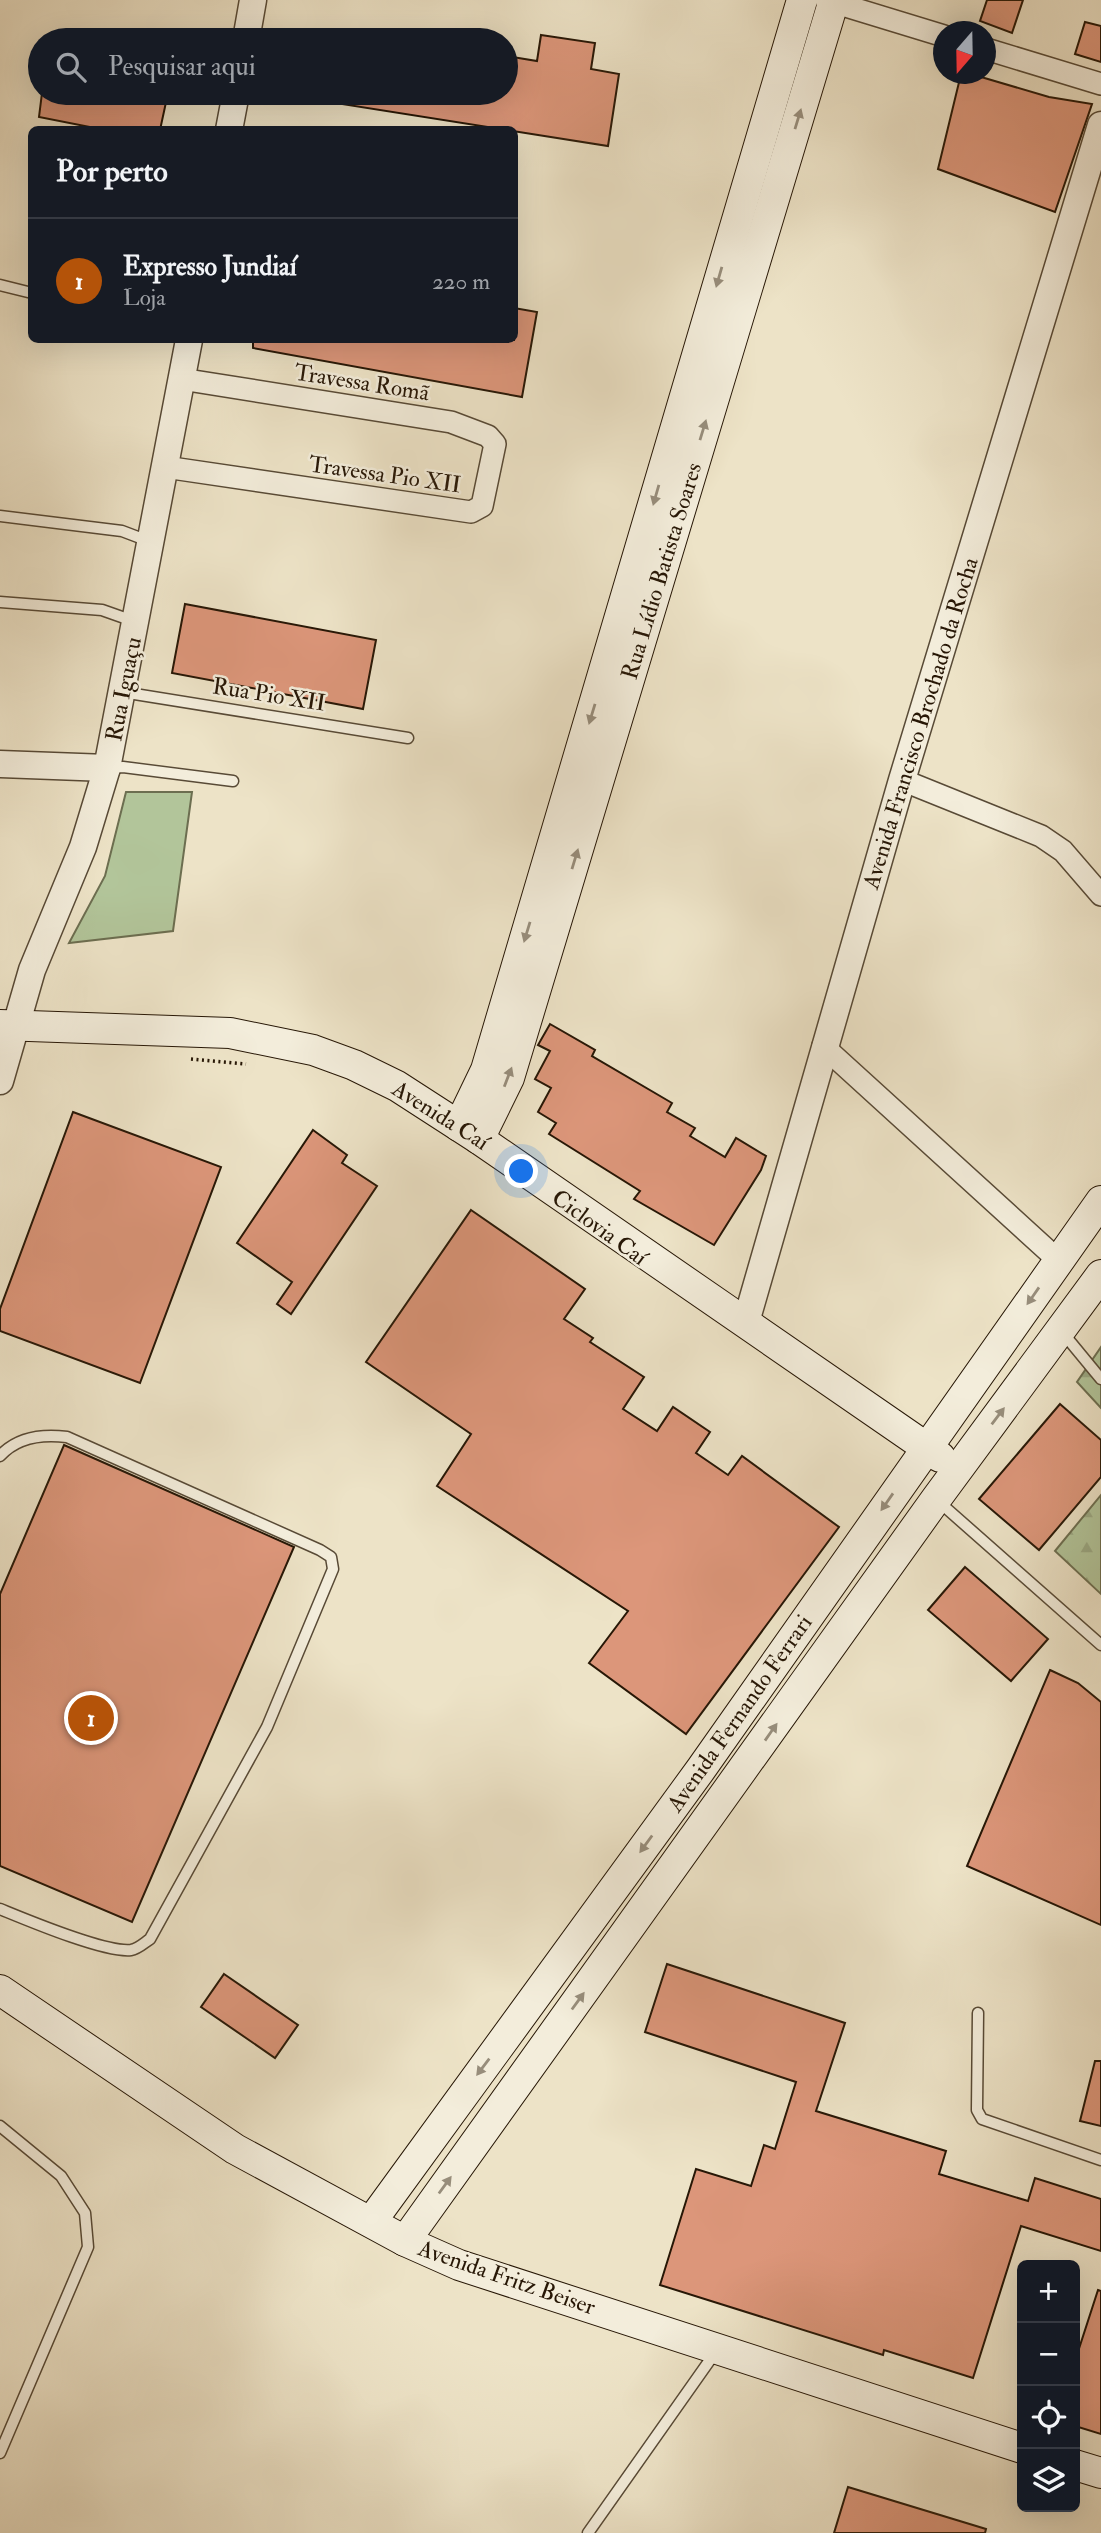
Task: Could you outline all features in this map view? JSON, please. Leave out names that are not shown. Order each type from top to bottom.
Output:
[{"type":"main road","name":"Rua Lídio Batista Soares","points":[[469,1132],[509,1078],[525,979],[746,235],[756,153],[802,0]]},
{"type":"main road","name":"Rua Lídio Batista Soares","points":[[746,235],[785,162],[831,1]]},
{"type":"main road","points":[[756,153],[785,162]]},
{"type":"main road","name":"Avenida Caí","points":[[8,1026],[230,1033],[268,1039],[354,1065],[397,1086],[469,1132],[926,1446],[957,1471]]},
{"type":"main road","name":"Avenida Fernando Ferrari","points":[[371,2222],[701,1769],[1101,1200]]},
{"type":"main road","name":"Avenida Fernando Ferrari","points":[[405,2241],[936,1499],[1101,1275]]},
{"type":"main road","points":[[701,1769],[732,1787]]},
{"type":"main road","name":"Avenida Fritz Beiser","points":[[0,1990],[234,2149],[405,2241],[459,2265],[1017,2446]]},
{"type":"main road","points":[[515,2025],[544,2047]]},
{"type":"main road","points":[[1080,2467],[1101,2473]]},
{"type":"street","points":[[248,28],[253,0]]},
{"type":"street","points":[[831,1],[933,33]]},
{"type":"street","points":[[996,51],[1101,84]]},
{"type":"street","points":[[230,126],[234,105]]},
{"type":"street","name":"Avenida Francisco Brochado da Rocha","points":[[746,1322],[823,1046],[1101,125]]},
{"type":"street","name":"Rua Iguaçu","points":[[0,1081],[8,1026],[83,847],[107,768],[188,343]]},
{"type":"street","name":"Travessa Romã","points":[[181,379],[451,422]]},
{"type":"street","name":"Travessa Pio XII","points":[[165,467],[478,511],[482,506],[495,444],[488,436],[451,422]]},
{"type":"street","points":[[0,764],[107,768]]},
{"type":"street","points":[[902,780],[1041,836],[1063,850],[1101,895]]},
{"type":"street","points":[[823,1046],[1058,1260]]},
{"type":"lane","points":[[0,285],[28,292]]},
{"type":"lane","points":[[0,516],[121,531],[151,542]]},
{"type":"lane","points":[[0,602],[102,610],[136,621]]},
{"type":"lane","name":"Rua Pio XII","points":[[122,692],[408,738]]},
{"type":"lane","points":[[107,768],[123,766],[233,781]]},
{"type":"lane","points":[[1061,1331],[1101,1379]]},
{"type":"lane","points":[[0,1456],[6,1449],[27,1439],[47,1434],[67,1437],[320,1550],[331,1557],[333,1569],[267,1727],[150,1939],[133,1950],[117,1949],[33,1923],[0,1909]]},
{"type":"lane","points":[[936,1499],[1101,1645]]},
{"type":"lane","points":[[978,2013],[976,2110],[982,2119],[1101,2160]]},
{"type":"lane","points":[[0,2126],[61,2176],[85,2213],[88,2247],[0,2453]]},
{"type":"lane","points":[[588,2533],[718,2348]]},
{"type":"path","points":[[178,1058],[258,1066]]},
{"type":"green space","points":[[126,792],[192,792],[173,931],[69,943],[105,876]]},
{"type":"green space","points":[[1101,1347],[1101,1408],[1077,1382]]},
{"type":"green space","points":[[1101,1495],[1101,1594],[1055,1551]]},
{"type":"building","points":[[987,0],[1023,0],[1012,33],[996,27],[996,21],[980,21]]},
{"type":"building","points":[[1085,22],[1101,26],[1101,62],[1075,54]]},
{"type":"building","points":[[541,35],[595,43],[591,69],[619,74],[608,146],[518,132],[518,126],[481,126],[348,105],[518,105],[518,58],[537,61]]},
{"type":"building","points":[[996,81],[1049,97],[1092,104],[1055,212],[938,169],[959,84],[996,84]]},
{"type":"building","points":[[40,105],[165,105],[161,126],[85,126],[39,117]]},
{"type":"building","points":[[518,309],[537,312],[522,397],[253,348],[253,343],[518,343]]},
{"type":"building","points":[[185,604],[376,640],[363,709],[172,673]]},
{"type":"building","points":[[550,1024],[595,1050],[592,1056],[672,1103],[667,1112],[695,1128],[690,1136],[725,1157],[736,1138],[766,1156],[761,1170],[714,1245],[634,1199],[640,1191],[549,1134],[556,1123],[538,1112],[551,1088],[535,1079],[550,1051],[538,1045]]},
{"type":"building","points":[[73,1112],[221,1167],[140,1383],[0,1331],[0,1309]]},
{"type":"building","points":[[313,1130],[347,1155],[342,1163],[377,1186],[291,1314],[277,1304],[292,1282],[237,1243]]},
{"type":"building","points":[[471,1210],[585,1289],[564,1319],[593,1338],[590,1342],[644,1377],[623,1409],[657,1431],[673,1407],[710,1432],[696,1453],[728,1475],[742,1456],[839,1527],[686,1734],[589,1663],[628,1611],[437,1486],[471,1434],[366,1362]]},
{"type":"building","points":[[1060,1404],[1101,1440],[1101,1477],[1039,1550],[979,1499]]},
{"type":"building","points":[[64,1445],[294,1547],[132,1922],[0,1866],[0,1594]]},
{"type":"building","points":[[965,1567],[1048,1639],[1011,1681],[928,1610]]},
{"type":"building","points":[[1050,1670],[1078,1683],[1101,1702],[1101,1925],[967,1866]]},
{"type":"building","points":[[667,1964],[845,2023],[816,2111],[946,2151],[939,2174],[1028,2201],[1035,2178],[1101,2199],[1101,2251],[1021,2226],[973,2378],[884,2350],[883,2355],[660,2285],[696,2169],[751,2186],[764,2145],[775,2149],[796,2082],[645,2032]]},
{"type":"building","points":[[224,1974],[298,2025],[275,2058],[201,2007]]},
{"type":"building","points":[[1095,2061],[1101,2061],[1101,2126],[1080,2121]]},
{"type":"building","points":[[1098,2290],[1101,2291],[1101,2434],[1080,2428],[1080,2346]]},
{"type":"building","points":[[848,2487],[986,2529],[985,2533],[834,2533]]},
{"type":"place","name":"Expresso Jundiaí","points":[[91,1718]]}]
